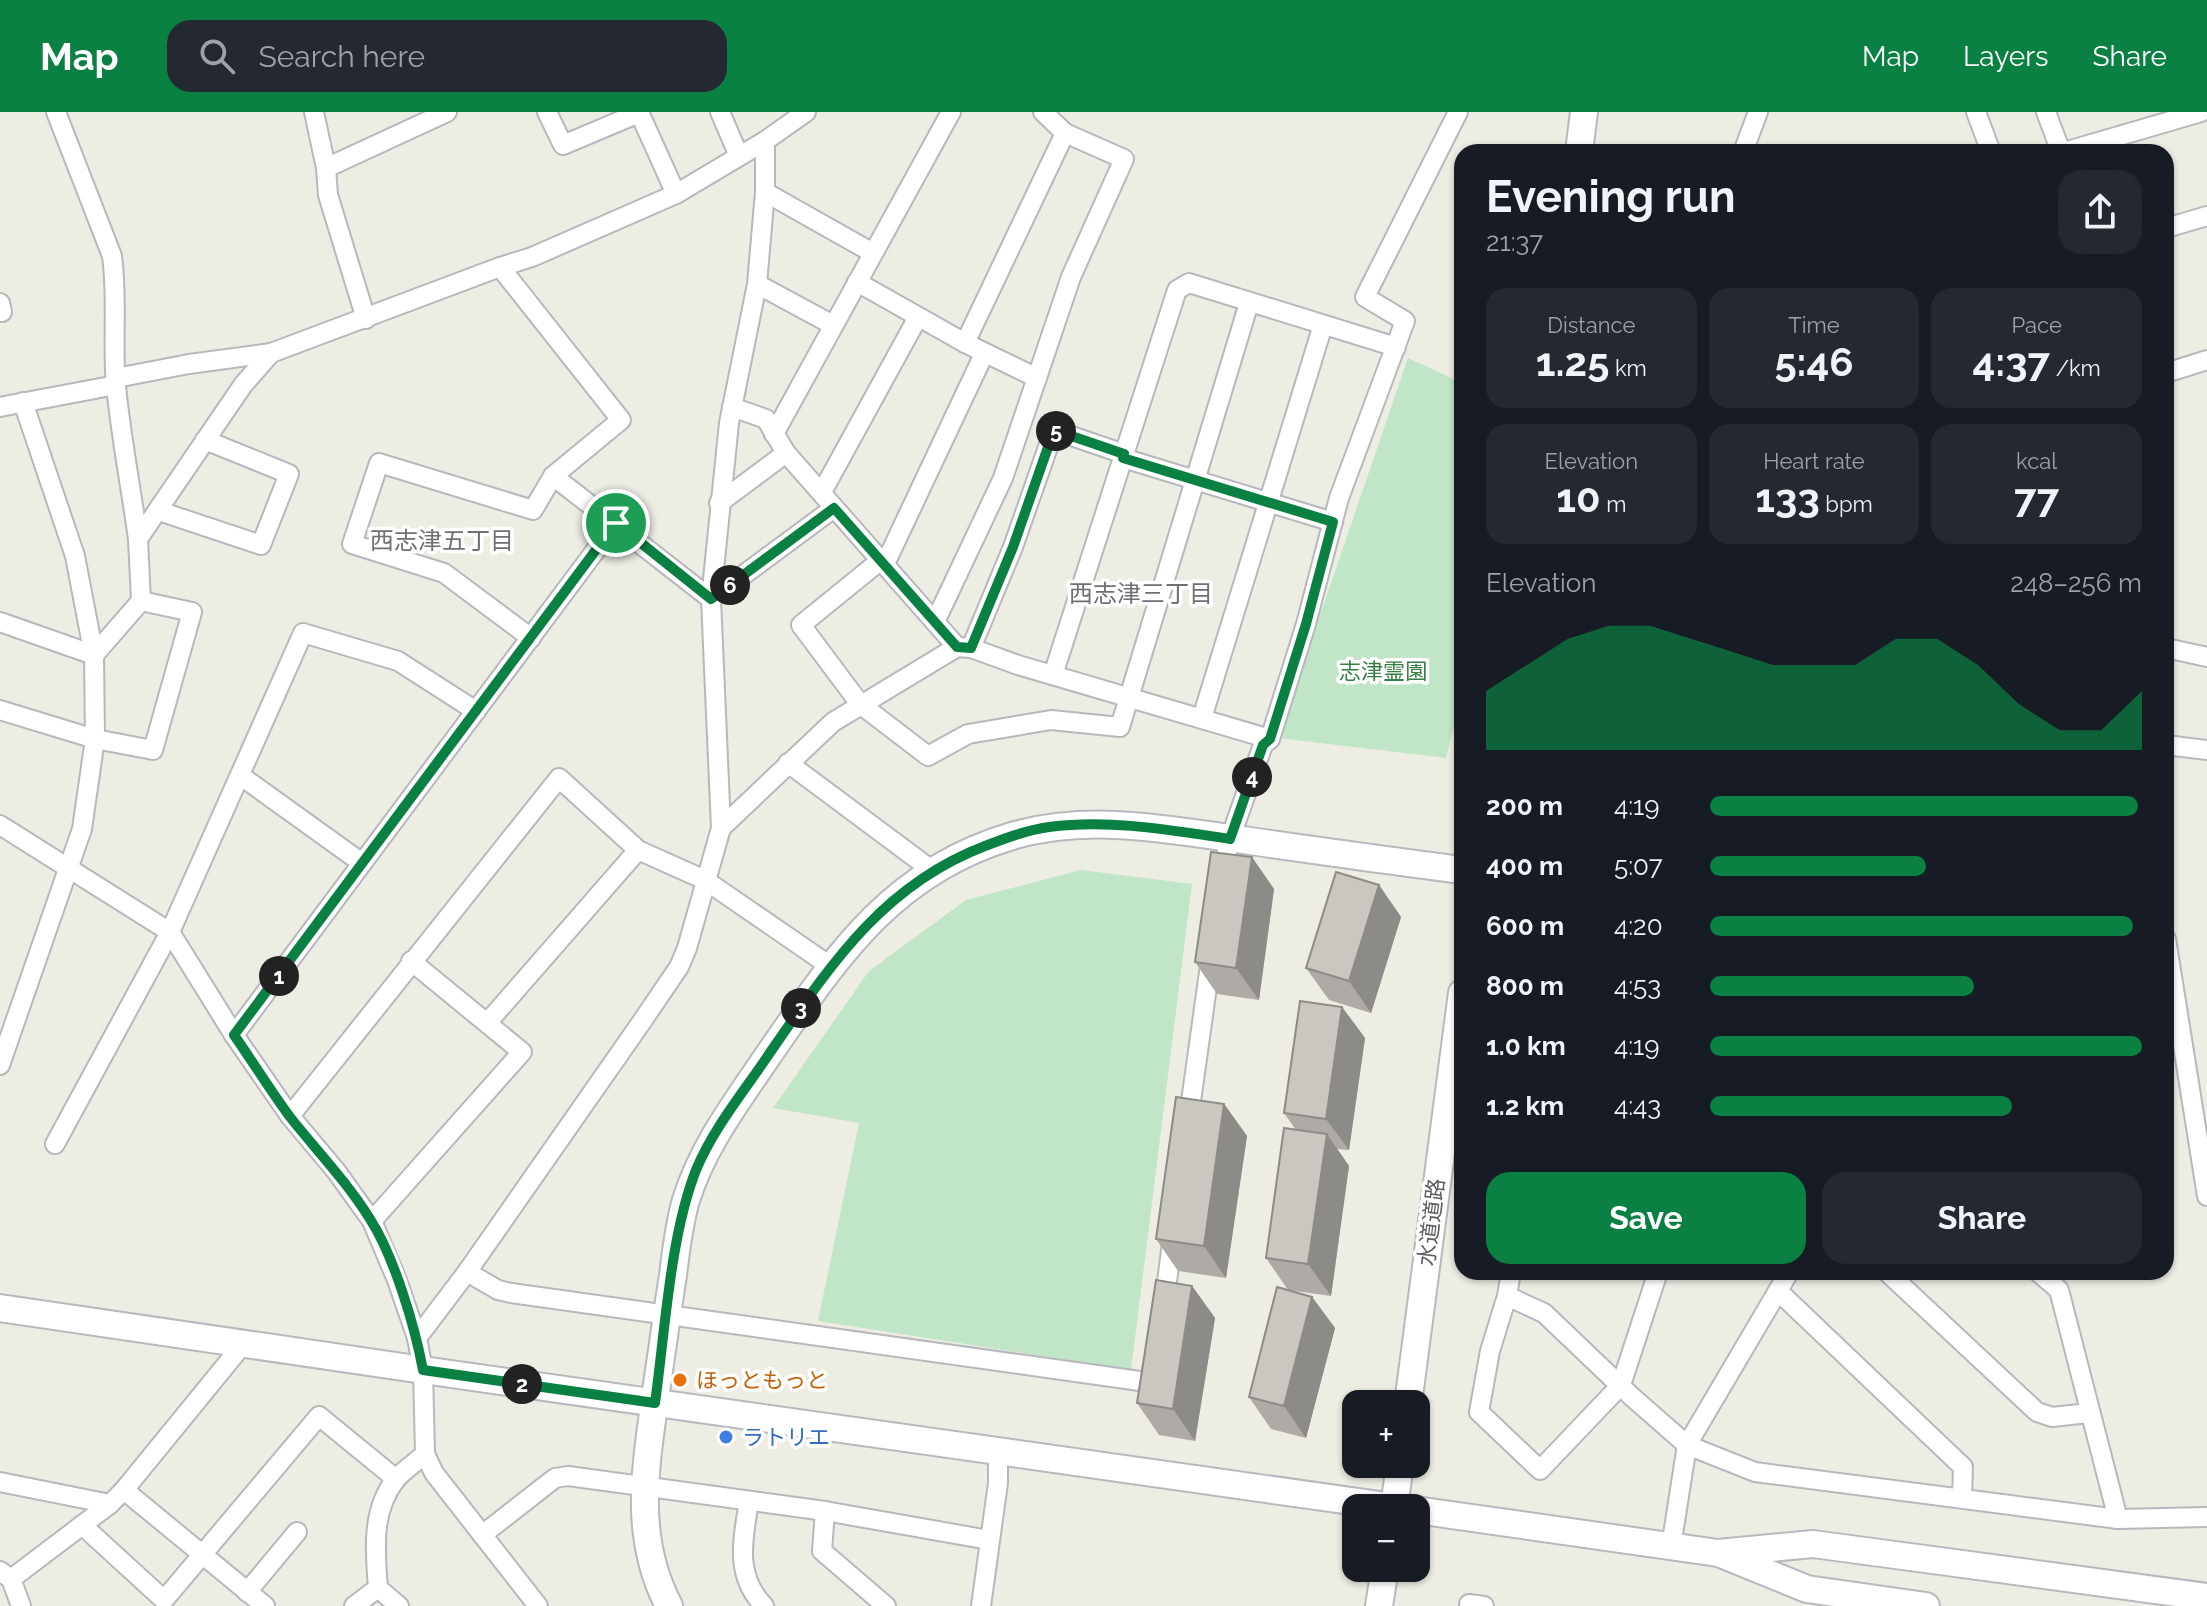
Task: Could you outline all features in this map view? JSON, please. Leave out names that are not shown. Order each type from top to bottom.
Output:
[{"type":"street","points":[[56,112],[112,256],[116,381],[138,539],[141,601],[94,655]]},
{"type":"street","points":[[314,112],[326,168],[328,195],[366,319]]},
{"type":"street","points":[[326,168],[447,112]]},
{"type":"street","points":[[547,112],[563,145],[639,112],[676,194]]},
{"type":"street","points":[[720,112],[739,156]]},
{"type":"street","points":[[0,407],[116,381],[271,353],[366,319],[532,257],[676,194],[765,141],[806,112]]},
{"type":"street","points":[[774,434],[951,112]]},
{"type":"street","points":[[935,622],[1003,478],[1071,277],[1124,159],[1065,133],[1043,112]]},
{"type":"street","points":[[1220,888],[1230,839],[1263,745],[1270,739],[1306,624],[1339,498],[1405,321],[1365,297],[1458,112]]},
{"type":"street","points":[[1580,144],[1584,112]]},
{"type":"street","points":[[1746,144],[1758,112]]},
{"type":"street","points":[[1976,112],[1988,144]]},
{"type":"street","points":[[2046,112],[2059,144]]},
{"type":"street","points":[[2090,144],[2201,112]]},
{"type":"street","points":[[965,343],[1065,133]]},
{"type":"street","points":[[417,1338],[467,1272],[679,967],[687,948],[721,828],[711,599],[719,503],[732,407],[757,284],[765,192],[765,141]]},
{"type":"street","points":[[765,192],[873,253]]},
{"type":"street","points":[[2174,226],[2207,216]]},
{"type":"street","points":[[500,267],[621,420],[553,476],[533,510],[379,463],[352,544],[444,573],[531,638]]},
{"type":"street","points":[[857,282],[984,354],[1037,378]]},
{"type":"street","points":[[1053,675],[1177,290],[1189,283],[1396,347]]},
{"type":"street","points":[[757,284],[833,325]]},
{"type":"street","points":[[0,303],[0,312]]},
{"type":"street","points":[[984,354],[883,562],[801,625],[860,704],[928,756],[968,734],[1051,720],[1120,727],[1249,303]]},
{"type":"street","points":[[822,492],[918,317]]},
{"type":"street","points":[[1202,718],[1323,325]]},
{"type":"street","points":[[138,539],[243,385],[271,353]]},
{"type":"street","points":[[2174,370],[2207,360]]},
{"type":"street","points":[[0,1065],[82,829],[95,739],[94,655],[75,556],[23,402]]},
{"type":"street","points":[[732,407],[766,419],[786,453],[935,622],[964,647],[1270,739]]},
{"type":"street","points":[[721,828],[833,722],[964,647],[1013,547],[1054,430],[1195,480],[1333,522]]},
{"type":"street","points":[[159,511],[261,545],[289,474],[205,440]]},
{"type":"street","points":[[719,503],[786,453]]},
{"type":"street","points":[[553,476],[711,599]]},
{"type":"street","points":[[711,599],[834,508]]},
{"type":"street","points":[[234,1035],[616,523]]},
{"type":"street","points":[[0,710],[95,739],[153,750],[192,612],[141,601]]},
{"type":"street","points":[[0,622],[94,655]]},
{"type":"street","points":[[55,1144],[170,932],[303,633],[398,661],[476,711]]},
{"type":"street","points":[[2174,650],[2207,657]]},
{"type":"street","points":[[2174,746],[2207,750]]},
{"type":"street","points":[[788,763],[933,871]]},
{"type":"street","points":[[241,776],[362,863]]},
{"type":"street","points":[[290,1116],[559,778],[638,850],[705,880],[830,966]]},
{"type":"street","points":[[0,825],[170,932],[234,1035],[290,1116],[336,1171],[372,1221],[417,1338],[423,1370],[425,1454],[434,1473],[538,1606]]},
{"type":"street","points":[[669,1606],[654,1571],[645,1537],[644,1488],[685,1204],[697,1169],[716,1132],[830,966],[880,910],[933,871],[973,851],[1048,827],[1135,825],[1454,869]]},
{"type":"street","points":[[487,1023],[638,850]]},
{"type":"street","points":[[1187,1134],[1214,935]]},
{"type":"street","points":[[372,1221],[522,1052],[411,961]]},
{"type":"street","points":[[2174,989],[2207,1196]]},
{"type":"street","name":"水道道路","points":[[1410,1390],[1454,1054]]},
{"type":"street","points":[[1161,1329],[1176,1211]]},
{"type":"street","points":[[467,1272],[498,1290],[511,1293],[1154,1383],[1157,1356]]},
{"type":"street","points":[[1510,1280],[1490,1351],[1479,1412],[1540,1470],[1621,1385],[1652,1280]]},
{"type":"street","points":[[1671,1547],[1687,1445],[1784,1280]]},
{"type":"street","points":[[1896,1280],[2037,1412],[2052,1417],[2089,1413]]},
{"type":"street","points":[[2047,1280],[2059,1290],[2118,1519]]},
{"type":"street","points":[[1778,1291],[1963,1467],[1962,1497]]},
{"type":"street","points":[[1507,1296],[1544,1313],[1687,1445],[1755,1472],[2118,1519],[2207,1517]]},
{"type":"street","points":[[0,1308],[1342,1501]]},
{"type":"street","points":[[21,1606],[5,1575],[110,1504],[244,1343]]},
{"type":"street","points":[[82,1525],[164,1600],[319,1416],[396,1479]]},
{"type":"street","points":[[981,1606],[998,1483],[998,1451]]},
{"type":"street","points":[[399,1606],[378,1588],[374,1544],[381,1507],[396,1479],[425,1454]]},
{"type":"street","points":[[482,1535],[555,1478],[568,1476],[825,1511],[989,1540]]},
{"type":"street","points":[[0,1482],[110,1504]]},
{"type":"street","points":[[124,1490],[265,1606]]},
{"type":"street","points":[[749,1501],[741,1552],[743,1569],[749,1589],[764,1606]]},
{"type":"street","points":[[825,1511],[822,1551],[886,1606]]},
{"type":"street","points":[[1430,1512],[1718,1553],[1813,1544],[2207,1597]]},
{"type":"street","points":[[247,1592],[297,1532]]},
{"type":"street","points":[[1718,1553],[1807,1589],[1926,1606]]},
{"type":"street","points":[[1379,1606],[1383,1582]]},
{"type":"street","points":[[354,1606],[378,1588]]},
{"type":"street","points":[[1469,1606],[1484,1606]]},
{"type":"green space","name":"志津霊園","points":[[1408,358],[1454,379],[1454,726],[1446,758],[1278,738]]},
{"type":"green space","points":[[1081,870],[1192,884],[1131,1370],[818,1321],[859,1123],[773,1108],[869,971],[966,900]]},
{"type":"building","points":[[1211,852],[1252,857],[1236,968],[1195,962]]},
{"type":"building","points":[[1336,872],[1379,885],[1349,981],[1306,968]]},
{"type":"building","points":[[1300,1001],[1342,1007],[1326,1119],[1284,1113]]},
{"type":"building","points":[[1176,1097],[1224,1104],[1204,1246],[1156,1239]]},
{"type":"building","points":[[1284,1128],[1327,1134],[1308,1264],[1266,1258]]},
{"type":"building","points":[[1156,1280],[1192,1286],[1173,1409],[1137,1403]]},
{"type":"building","points":[[1277,1287],[1312,1297],[1284,1406],[1249,1397]]},
{"type":"place","name":"ほっともっと","points":[[680,1380]]},
{"type":"place","name":"ラトリエ","points":[[726,1437]]},
{"type":"district","name":"西志津五丁目","points":[[442,541]]},
{"type":"district","name":"西志津三丁目","points":[[1141,594]]},
{"type":"route","points":[[1054,430],[1124,454],[1123,458],[1333,522],[1306,624],[1270,739],[1263,745],[1230,839],[1135,825],[1048,827],[1009,837],[933,871],[905,890],[880,910],[830,966],[716,1132],[697,1169],[685,1204],[655,1403],[423,1370],[417,1338],[372,1221],[336,1171],[290,1116],[234,1035],[616,523],[711,599],[834,508],[957,647],[971,648],[1013,547],[1054,430]]}]
